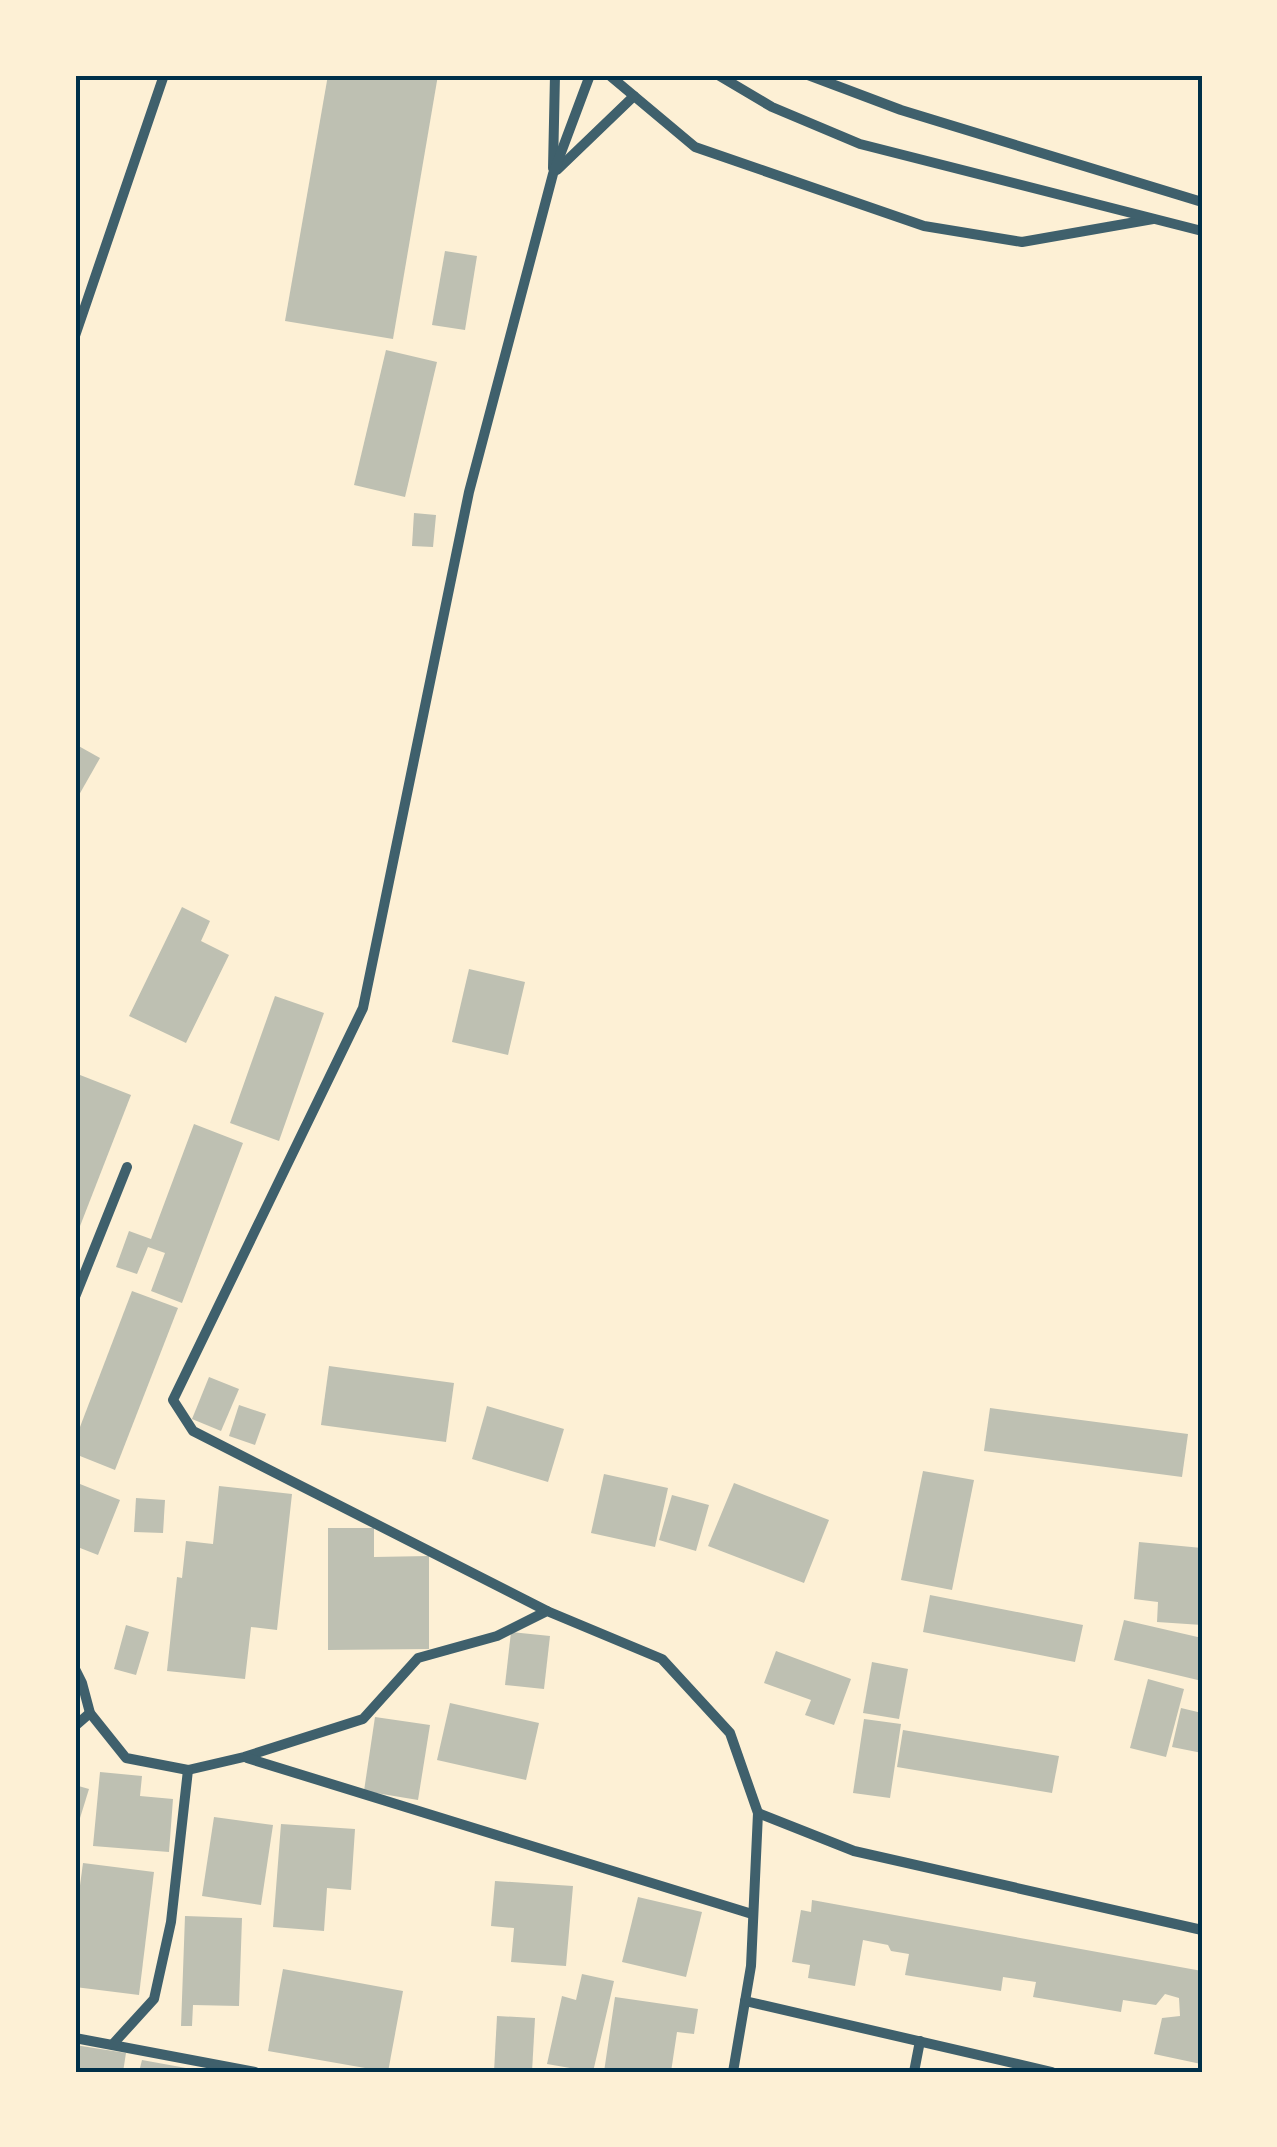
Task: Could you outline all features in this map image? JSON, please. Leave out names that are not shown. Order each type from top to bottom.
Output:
[{"type":"street","points":[[75,336],[164,75]]},
{"type":"street","points":[[553,174],[555,75]]},
{"type":"street","points":[[590,75],[553,174],[469,492],[363,1008],[173,1400],[193,1431],[547,1611],[662,1658],[730,1732],[758,1813],[751,1966],[733,2072]]},
{"type":"street","points":[[609,75],[694,147],[924,226],[1022,242],[1153,219]]},
{"type":"street","points":[[718,75],[772,107],[860,144],[1202,232]]},
{"type":"street","points":[[808,75],[901,110],[1202,202]]},
{"type":"street","points":[[553,174],[634,96]]},
{"type":"street","points":[[75,1296],[127,1166]]},
{"type":"street","points":[[75,1668],[90,1713],[126,1758],[188,1770],[244,1757],[363,1719],[418,1658],[496,1636],[547,1611]]},
{"type":"street","points":[[75,1726],[90,1713]]},
{"type":"street","points":[[244,1757],[752,1914]]},
{"type":"street","points":[[113,2044],[154,1999],[171,1922],[188,1770]]},
{"type":"street","points":[[758,1813],[854,1851],[1202,1930]]},
{"type":"street","points":[[745,2001],[1052,2072]]},
{"type":"street","points":[[75,2038],[255,2072]]},
{"type":"street","points":[[914,2072],[920,2041]]},
{"type":"building","points":[[328,75],[438,75],[393,339],[285,321]]},
{"type":"building","points":[[445,251],[477,256],[465,330],[432,325]]},
{"type":"building","points":[[386,350],[437,362],[405,497],[354,485]]},
{"type":"building","points":[[414,513],[436,515],[433,547],[412,546]]},
{"type":"building","points":[[75,744],[100,758],[75,802]]},
{"type":"building","points":[[182,907],[210,921],[201,941],[229,955],[186,1043],[129,1016]]},
{"type":"building","points":[[469,969],[525,982],[508,1055],[452,1042]]},
{"type":"building","points":[[275,996],[324,1013],[279,1141],[230,1123]]},
{"type":"building","points":[[75,1073],[131,1095],[75,1239]]},
{"type":"building","points":[[194,1124],[243,1143],[182,1303],[151,1291],[165,1253],[148,1247],[137,1274],[116,1267],[129,1231],[151,1239]]},
{"type":"building","points":[[132,1291],[178,1308],[115,1470],[75,1454],[75,1440]]},
{"type":"building","points":[[329,1366],[454,1383],[446,1442],[321,1425]]},
{"type":"building","points":[[209,1377],[239,1389],[221,1431],[192,1419]]},
{"type":"building","points":[[239,1405],[266,1414],[255,1445],[229,1436]]},
{"type":"building","points":[[487,1406],[564,1429],[548,1482],[472,1459]]},
{"type":"building","points":[[990,1408],[1188,1434],[1182,1477],[984,1451]]},
{"type":"building","points":[[923,1471],[974,1480],[952,1590],[901,1580]]},
{"type":"building","points":[[604,1474],[668,1488],[655,1547],[591,1533]]},
{"type":"building","points":[[75,1482],[120,1500],[98,1555],[75,1546]]},
{"type":"building","points":[[734,1483],[829,1520],[804,1583],[708,1546]]},
{"type":"building","points":[[219,1486],[292,1494],[277,1630],[251,1627],[245,1679],[167,1671],[177,1577],[182,1578],[186,1541],[213,1544]]},
{"type":"building","points":[[672,1495],[709,1505],[696,1551],[659,1540]]},
{"type":"building","points":[[136,1498],[165,1500],[163,1533],[134,1532]]},
{"type":"building","points":[[328,1528],[374,1528],[374,1557],[429,1556],[429,1649],[328,1650]]},
{"type":"building","points":[[1139,1542],[1202,1548],[1202,1625],[1157,1622],[1158,1602],[1134,1599]]},
{"type":"building","points":[[930,1595],[1083,1625],[1075,1662],[923,1632]]},
{"type":"building","points":[[1124,1620],[1202,1638],[1202,1681],[1114,1660]]},
{"type":"building","points":[[126,1625],[149,1632],[136,1675],[114,1669]]},
{"type":"building","points":[[511,1632],[550,1636],[544,1689],[505,1685]]},
{"type":"building","points":[[776,1651],[851,1679],[834,1725],[805,1715],[811,1700],[764,1683]]},
{"type":"building","points":[[872,1662],[908,1669],[899,1719],[863,1713]]},
{"type":"building","points":[[1148,1679],[1184,1689],[1166,1757],[1130,1748]]},
{"type":"building","points":[[450,1703],[539,1723],[526,1780],[437,1760]]},
{"type":"building","points":[[1181,1708],[1202,1713],[1202,1753],[1172,1747]]},
{"type":"building","points":[[375,1717],[430,1725],[418,1800],[364,1791]]},
{"type":"building","points":[[864,1719],[901,1724],[890,1798],[853,1793]]},
{"type":"building","points":[[903,1730],[1059,1756],[1052,1793],[897,1767]]},
{"type":"building","points":[[100,1772],[142,1776],[140,1796],[173,1799],[169,1852],[93,1846]]},
{"type":"building","points":[[75,1785],[89,1789],[76,1831],[75,1831]]},
{"type":"building","points":[[214,1817],[273,1825],[261,1905],[202,1896]]},
{"type":"building","points":[[281,1824],[355,1829],[351,1890],[327,1888],[324,1931],[273,1927]]},
{"type":"building","points":[[83,1863],[154,1872],[139,1995],[75,1987],[75,1923]]},
{"type":"building","points":[[495,1881],[573,1886],[566,1966],[511,1962],[514,1928],[491,1926]]},
{"type":"building","points":[[638,1897],[702,1912],[686,1977],[622,1962]]},
{"type":"building","points":[[812,1900],[1202,1971],[1201,2064],[1154,2054],[1162,2018],[1180,2016],[1179,1998],[1165,1994],[1156,2005],[1123,2000],[1121,2012],[1033,1997],[1036,1982],[1003,1977],[1001,1991],[905,1975],[909,1954],[863,1940],[855,1986],[808,1978],[810,1965],[792,1962],[801,1910],[811,1912]]},
{"type":"building","points":[[185,1916],[242,1918],[239,2006],[193,2005],[192,2026],[181,2026]]},
{"type":"building","points":[[283,1969],[403,1991],[388,2072],[268,2051]]},
{"type":"building","points":[[582,1974],[614,1981],[593,2072],[547,2064],[562,1996],[576,2000]]},
{"type":"building","points":[[615,1997],[698,2009],[694,2034],[677,2032],[671,2072],[604,2072]]},
{"type":"building","points":[[497,2016],[535,2018],[532,2072],[494,2072]]},
{"type":"building","points":[[75,2045],[126,2053],[123,2072],[75,2072]]},
{"type":"building","points":[[142,2060],[197,2070],[197,2072],[139,2072]]}]
